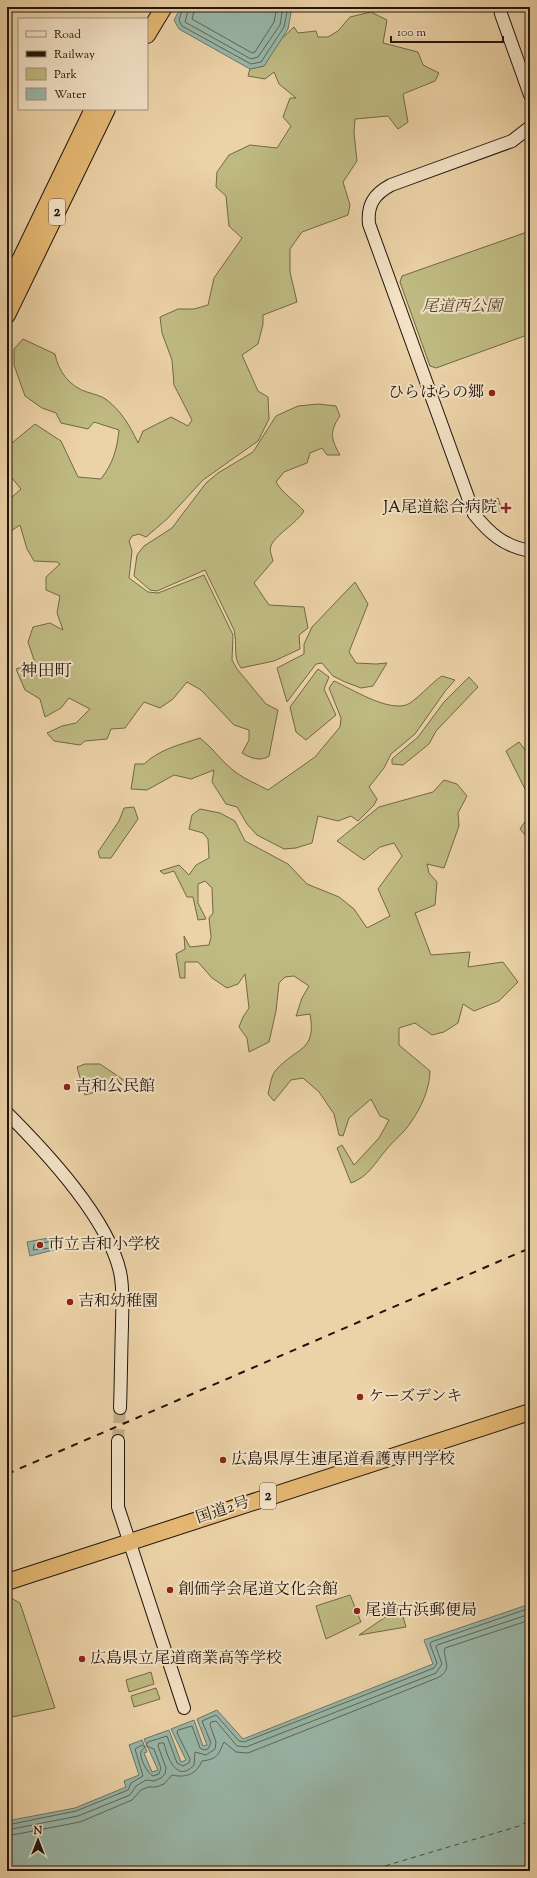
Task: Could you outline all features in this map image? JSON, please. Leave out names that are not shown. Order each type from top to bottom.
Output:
[{"type":"highway","points":[[145,18],[151,7]]},
{"type":"highway","points":[[148,33],[164,7]]},
{"type":"highway","name":"2","points":[[7,287],[93,110]]},
{"type":"highway","name":"2","points":[[7,315],[107,110]]},
{"type":"highway","name":"国道2号","points":[[7,1582],[530,1412]]},
{"type":"street","points":[[500,7],[501,14],[530,95]]},
{"type":"street","points":[[530,127],[512,142],[391,184],[381,190],[372,200],[368,212],[369,224],[474,514],[489,532],[503,542],[530,551]]},
{"type":"street","points":[[7,1113],[38,1145],[80,1197],[100,1224],[116,1257],[123,1293],[120,1408]]},
{"type":"street","points":[[118,1441],[118,1507],[184,1708]]},
{"type":"green space","points":[[371,12],[387,20],[383,43],[418,52],[423,65],[439,73],[435,81],[403,94],[408,122],[398,129],[388,116],[355,119],[354,133],[357,161],[343,182],[350,205],[348,215],[302,232],[290,249],[290,272],[297,302],[263,315],[263,324],[258,344],[242,355],[258,391],[268,397],[269,419],[258,441],[203,480],[167,519],[146,537],[139,534],[132,536],[129,541],[132,551],[129,578],[148,592],[158,593],[204,575],[233,635],[232,660],[237,669],[266,704],[278,710],[269,756],[263,759],[256,759],[242,753],[249,740],[249,730],[234,725],[201,690],[187,682],[173,699],[160,708],[144,702],[125,728],[111,729],[107,739],[85,741],[80,745],[54,741],[47,733],[62,726],[76,723],[90,709],[69,698],[61,708],[45,717],[40,699],[25,690],[16,669],[35,663],[28,642],[33,627],[50,623],[63,630],[57,613],[60,596],[46,590],[46,577],[60,564],[57,562],[34,561],[27,549],[20,525],[11,531],[7,528],[7,498],[12,497],[21,489],[7,472],[7,447],[35,424],[61,441],[78,477],[101,479],[114,456],[119,430],[94,422],[88,429],[61,423],[56,413],[42,408],[25,396],[14,365],[14,349],[23,339],[55,354],[59,366],[66,378],[81,390],[103,397],[117,409],[132,431],[138,443],[143,431],[171,417],[188,426],[192,420],[174,385],[172,360],[162,333],[160,317],[178,309],[194,309],[208,305],[214,278],[242,238],[229,226],[226,196],[216,187],[217,172],[229,155],[250,145],[277,148],[291,126],[283,117],[290,98],[296,98],[279,84],[274,72],[265,79],[248,76],[250,69],[264,66],[279,41],[294,27],[298,33],[316,31],[318,37],[328,37],[338,31],[350,17]]},
{"type":"green space","name":"尾道西公園","points":[[530,231],[530,334],[436,368],[430,366],[400,282],[402,276]]},
{"type":"green space","points":[[318,404],[336,406],[340,416],[334,427],[332,436],[340,455],[327,455],[322,448],[310,453],[307,463],[284,472],[276,482],[304,511],[301,516],[273,542],[270,550],[273,561],[254,583],[269,605],[304,607],[308,628],[299,635],[300,649],[274,661],[241,668],[238,664],[236,655],[234,630],[205,570],[157,591],[150,590],[134,576],[137,555],[144,546],[172,528],[206,483],[218,473],[253,452],[276,416],[298,406]]},
{"type":"green space","points":[[498,498],[502,510],[496,512],[492,500]]},
{"type":"green space","points":[[355,582],[368,604],[349,652],[356,663],[387,663],[373,686],[361,688],[333,676],[322,663],[316,664],[287,702],[277,668],[304,654],[304,644],[312,627]]},
{"type":"green space","points":[[318,669],[329,677],[324,689],[336,715],[306,740],[296,732],[290,707]]},
{"type":"green space","points":[[442,676],[455,680],[446,690],[415,734],[391,754],[384,768],[369,787],[377,799],[374,805],[358,821],[351,816],[338,821],[318,816],[312,843],[296,848],[284,849],[257,835],[247,824],[237,807],[226,804],[212,782],[214,770],[191,779],[174,775],[147,790],[131,789],[135,764],[144,764],[163,751],[200,738],[234,771],[268,790],[315,757],[340,727],[341,718],[329,688],[334,681],[359,694],[379,702],[398,706],[406,705],[418,697]]},
{"type":"green space","points":[[469,677],[478,687],[436,731],[429,744],[403,765],[392,764],[392,759],[418,737],[444,702]]},
{"type":"green space","points":[[519,742],[530,756],[530,811],[527,793],[506,751]]},
{"type":"green space","points":[[444,780],[457,784],[467,796],[458,813],[459,826],[444,868],[427,864],[429,873],[437,882],[435,905],[415,913],[431,955],[470,952],[468,967],[503,962],[518,982],[499,1001],[474,1011],[463,1004],[458,1023],[444,1032],[432,1035],[415,1023],[399,1028],[399,1045],[430,1071],[427,1091],[418,1111],[406,1129],[389,1146],[367,1173],[351,1183],[337,1148],[342,1145],[354,1165],[379,1138],[389,1120],[380,1116],[371,1099],[349,1118],[343,1136],[339,1135],[334,1114],[319,1092],[303,1078],[291,1080],[274,1101],[268,1094],[274,1072],[308,1042],[311,1026],[310,1014],[296,1016],[302,998],[309,986],[294,976],[285,977],[279,983],[276,1011],[269,1042],[249,1052],[247,1038],[239,1027],[249,1008],[245,974],[238,984],[227,988],[212,978],[198,962],[185,962],[185,978],[180,978],[176,954],[185,949],[184,936],[190,947],[209,945],[211,937],[209,918],[213,913],[212,888],[205,881],[198,884],[198,903],[206,919],[198,920],[193,897],[187,897],[174,871],[164,874],[160,871],[179,865],[189,875],[196,865],[209,858],[208,839],[203,833],[189,829],[192,815],[200,809],[220,813],[235,821],[245,841],[288,864],[307,884],[339,897],[354,909],[367,928],[390,916],[378,889],[402,856],[394,843],[380,847],[364,860],[337,841],[379,807],[433,792]]},
{"type":"green space","points":[[134,807],[138,819],[111,858],[100,858],[98,852],[119,821],[124,808]]},
{"type":"green space","points":[[530,814],[530,841],[520,829]]},
{"type":"green space","points":[[85,1064],[100,1064],[128,1083],[85,1095],[77,1067]]},
{"type":"green space","points":[[350,1595],[361,1622],[326,1639],[316,1606]]},
{"type":"green space","points":[[7,1598],[11,1598],[20,1603],[55,1708],[7,1718]]},
{"type":"green space","points":[[400,1607],[406,1627],[359,1635]]},
{"type":"green space","points":[[151,1672],[154,1684],[129,1692],[126,1680]]},
{"type":"green space","points":[[156,1688],[160,1699],[134,1707],[131,1696]]},
{"type":"water","points":[[181,7],[292,7],[288,29],[264,66],[250,69],[179,29],[174,20]]},
{"type":"water","points":[[54,1237],[57,1249],[30,1256],[27,1242]]},
{"type":"water","points":[[530,1604],[530,1871],[7,1871],[7,1821],[75,1808],[126,1787],[124,1781],[139,1775],[129,1745],[142,1740],[147,1752],[144,1753],[152,1772],[158,1770],[144,1739],[169,1730],[181,1762],[186,1760],[171,1729],[194,1720],[203,1746],[207,1745],[197,1719],[217,1710],[243,1739],[433,1664],[424,1640]]},
{"type":"ferry route","points":[[368,1871],[519,1826],[530,1820]]},
{"type":"tunnel","points":[[118,1441],[120,1408]]},
{"type":"railway","points":[[7,1474],[530,1248]]},
{"type":"place","name":"ひらはらの郷","points":[[492,393]]},
{"type":"place","name":"JA尾道総合病院","points":[[506,508]]},
{"type":"place","name":"吉和公民館","points":[[67,1087]]},
{"type":"place","name":"市立吉和小学校","points":[[40,1245]]},
{"type":"place","name":"吉和幼稚園","points":[[70,1302]]},
{"type":"place","name":"ケーズデンキ","points":[[360,1397]]},
{"type":"place","name":"広島県厚生連尾道看護専門学校","points":[[223,1460]]},
{"type":"place","name":"創価学会尾道文化会館","points":[[170,1590]]},
{"type":"place","name":"尾道古浜郵便局","points":[[357,1611]]},
{"type":"place","name":"広島県立尾道商業高等学校","points":[[82,1659]]},
{"type":"district","name":"神田町","points":[[46,672]]}]
